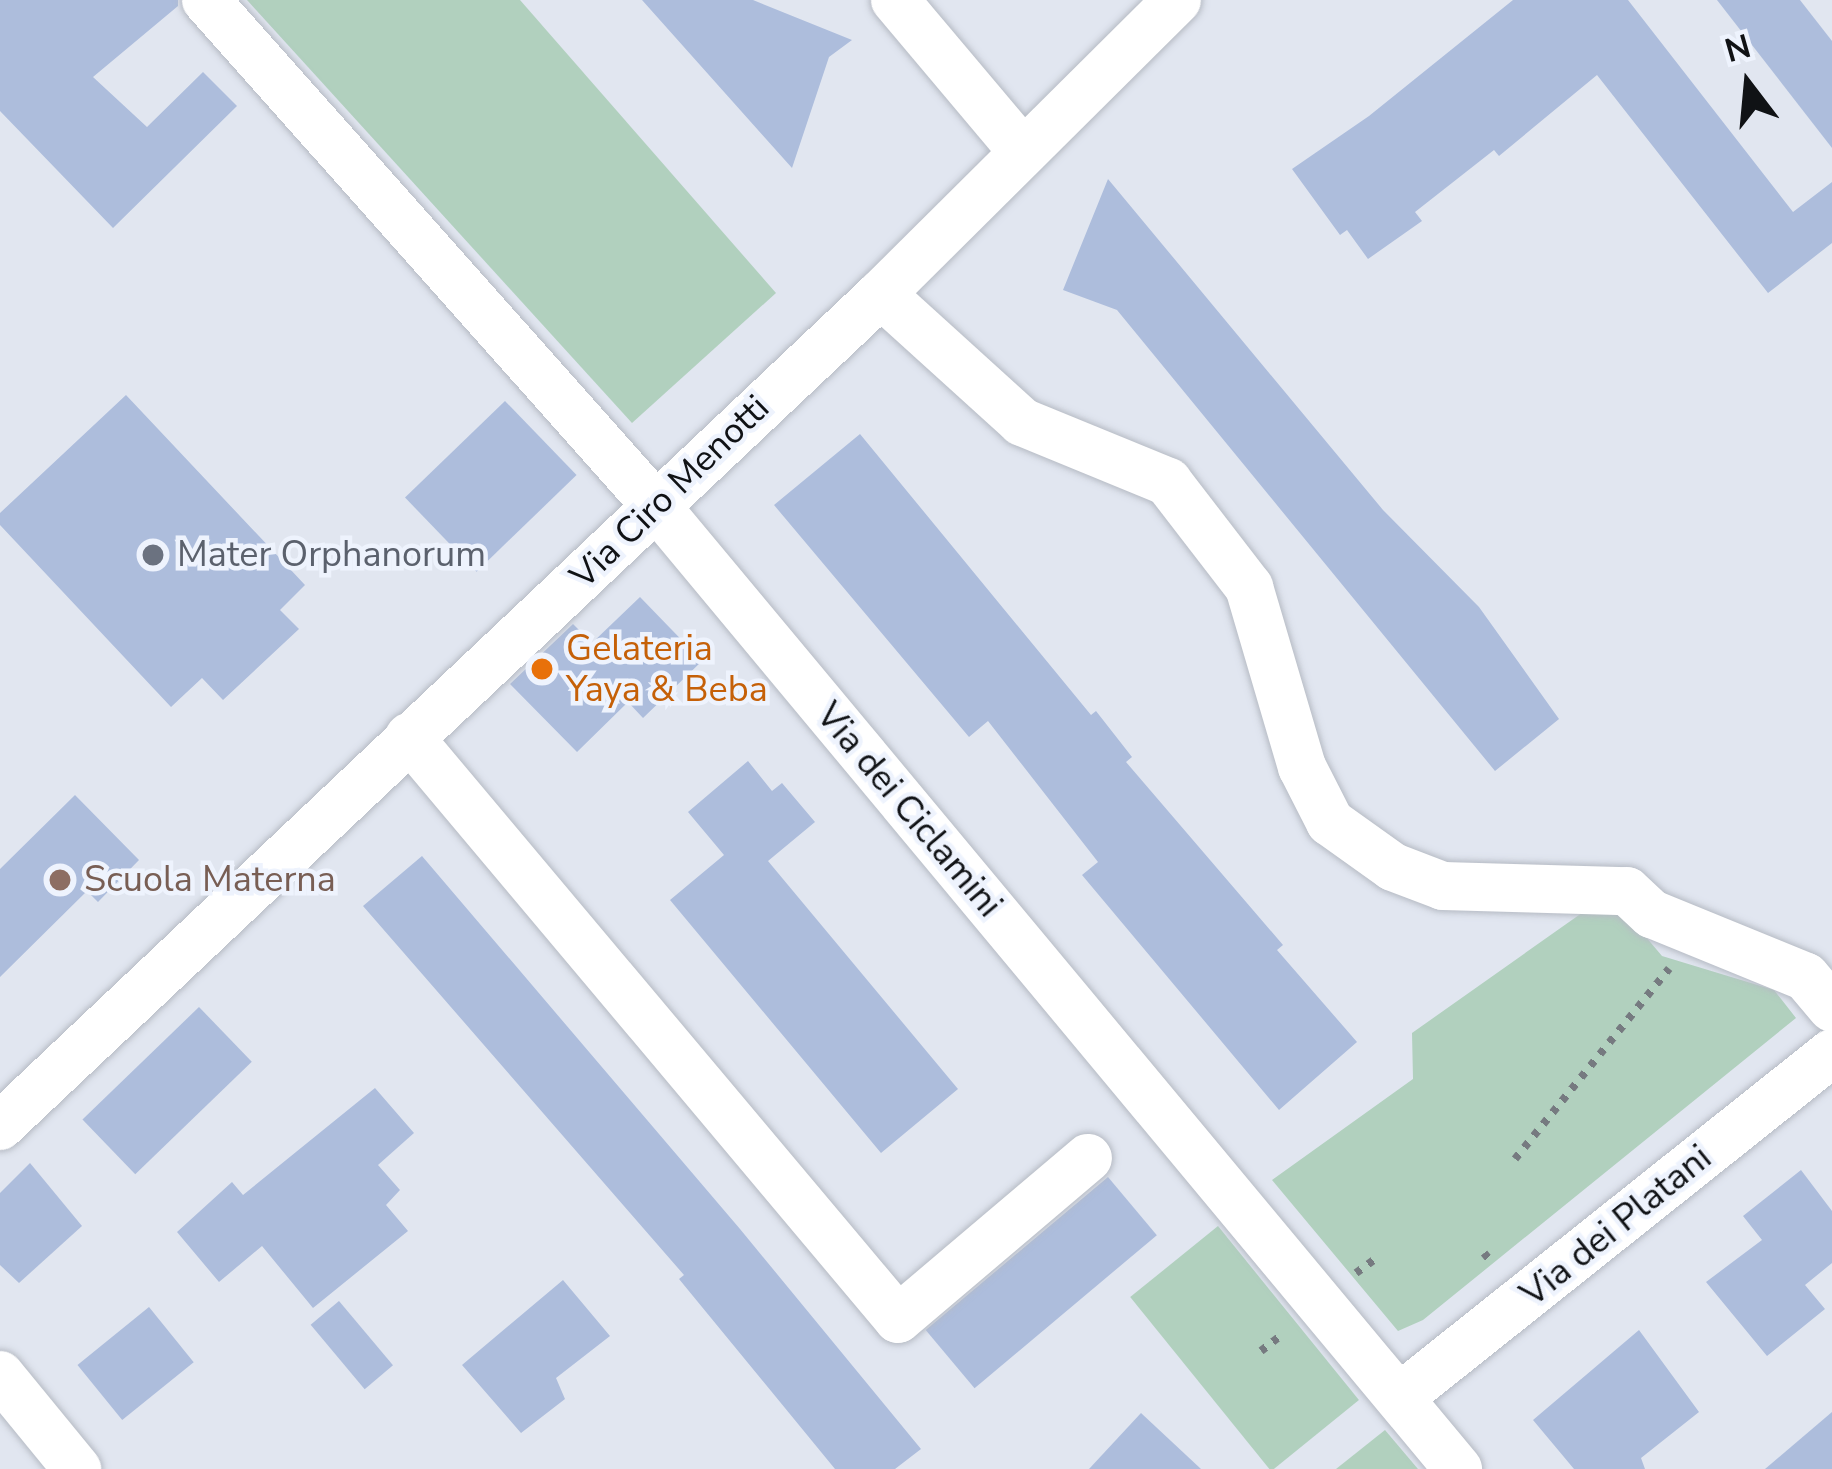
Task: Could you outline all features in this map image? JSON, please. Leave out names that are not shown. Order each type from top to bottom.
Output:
[{"type":"street","name":"Via dei Ciclamini","points":[[206,0],[657,507],[1458,1469]]},
{"type":"street","points":[[895,0],[1023,152]]},
{"type":"street","name":"Via Ciro Menotti","points":[[0,1126],[881,294],[1178,0]]},
{"type":"street","points":[[881,294],[1022,422],[1168,482],[1249,587],[1302,767],[1330,822],[1393,867],[1443,886],[1627,891],[1652,914],[1806,976],[1832,1008]]},
{"type":"street","points":[[409,737],[898,1319],[1088,1158]]},
{"type":"street","name":"Via dei Platani","points":[[1400,1397],[1832,1054]]},
{"type":"street","points":[[0,1375],[77,1469]]},
{"type":"path","points":[[1515,1159],[1699,933]]},
{"type":"path","points":[[1484,1253],[1492,1263]]},
{"type":"green space","points":[[247,0],[520,0],[776,293],[632,423]]},
{"type":"green space","points":[[1596,903],[1635,924],[1662,956],[1774,990],[1796,1018],[1423,1320],[1398,1331],[1272,1180],[1413,1079],[1412,1033]]},
{"type":"green space","points":[[1218,1226],[1359,1400],[1269,1469],[1130,1297]]},
{"type":"green space","points":[[1385,1430],[1418,1469],[1336,1469]]},
{"type":"building","points":[[0,0],[178,0],[178,6],[93,77],[147,127],[203,72],[237,106],[113,228],[0,111]]},
{"type":"building","points":[[642,0],[753,0],[852,40],[829,57],[792,168]]},
{"type":"building","points":[[1513,0],[1628,0],[1793,212],[1832,182],[1832,243],[1768,293],[1597,75],[1499,156],[1494,150],[1415,212],[1422,221],[1368,259],[1347,230],[1340,235],[1292,169],[1369,116]]},
{"type":"building","points":[[1717,0],[1800,0],[1832,41],[1832,148]]},
{"type":"building","points":[[1108,179],[1383,510],[1479,607],[1559,719],[1495,771],[1117,310],[1063,290]]},
{"type":"building","name":"Mater Orphanorum","points":[[126,395],[305,585],[280,610],[299,629],[223,700],[202,678],[171,707],[0,525],[0,513]]},
{"type":"building","points":[[505,401],[577,475],[477,572],[405,498]]},
{"type":"building","points":[[860,434],[1091,715],[1096,711],[1132,757],[1126,762],[1283,945],[1277,950],[1357,1042],[1279,1110],[1082,875],[1098,862],[988,721],[969,737],[774,505]]},
{"type":"building","points":[[640,597],[702,661],[643,718],[628,702],[577,752],[510,684],[573,624],[592,643]]},
{"type":"building","points":[[748,761],[772,791],[782,783],[815,822],[768,861],[958,1089],[881,1153],[670,900],[724,855],[688,812]]},
{"type":"building","name":"Scuola Materna","points":[[75,795],[139,860],[98,902],[87,891],[0,977],[0,869]]},
{"type":"building","points":[[422,856],[921,1449],[895,1469],[835,1469],[679,1279],[684,1275],[363,906]]},
{"type":"building","points":[[199,1007],[252,1062],[135,1174],[82,1120]]},
{"type":"building","points":[[375,1088],[414,1133],[378,1165],[400,1190],[386,1205],[408,1231],[313,1308],[262,1246],[219,1282],[177,1232],[232,1182],[243,1195]]},
{"type":"building","points":[[30,1163],[82,1226],[19,1283],[0,1265],[0,1193]]},
{"type":"building","points":[[1801,1170],[1832,1211],[1832,1263],[1805,1285],[1825,1309],[1767,1356],[1706,1282],[1762,1240],[1743,1216]]},
{"type":"building","points":[[1108,1177],[1157,1235],[975,1388],[926,1330]]},
{"type":"building","points":[[563,1280],[610,1336],[556,1378],[565,1399],[521,1433],[462,1365]]},
{"type":"building","points":[[339,1301],[393,1365],[365,1389],[311,1325]]},
{"type":"building","points":[[149,1307],[194,1362],[122,1420],[78,1365]]},
{"type":"building","points":[[1639,1330],[1699,1412],[1641,1458],[1645,1469],[1574,1469],[1533,1420]]},
{"type":"building","points":[[1832,1412],[1832,1469],[1765,1469]]},
{"type":"building","points":[[1141,1413],[1201,1469],[1089,1469]]},
{"type":"place","name":"Mater Orphanorum","points":[[153,555]]},
{"type":"place","name":"Gelateria Yaya & Beba","points":[[542,669]]},
{"type":"place","name":"Scuola Materna","points":[[60,880]]}]
